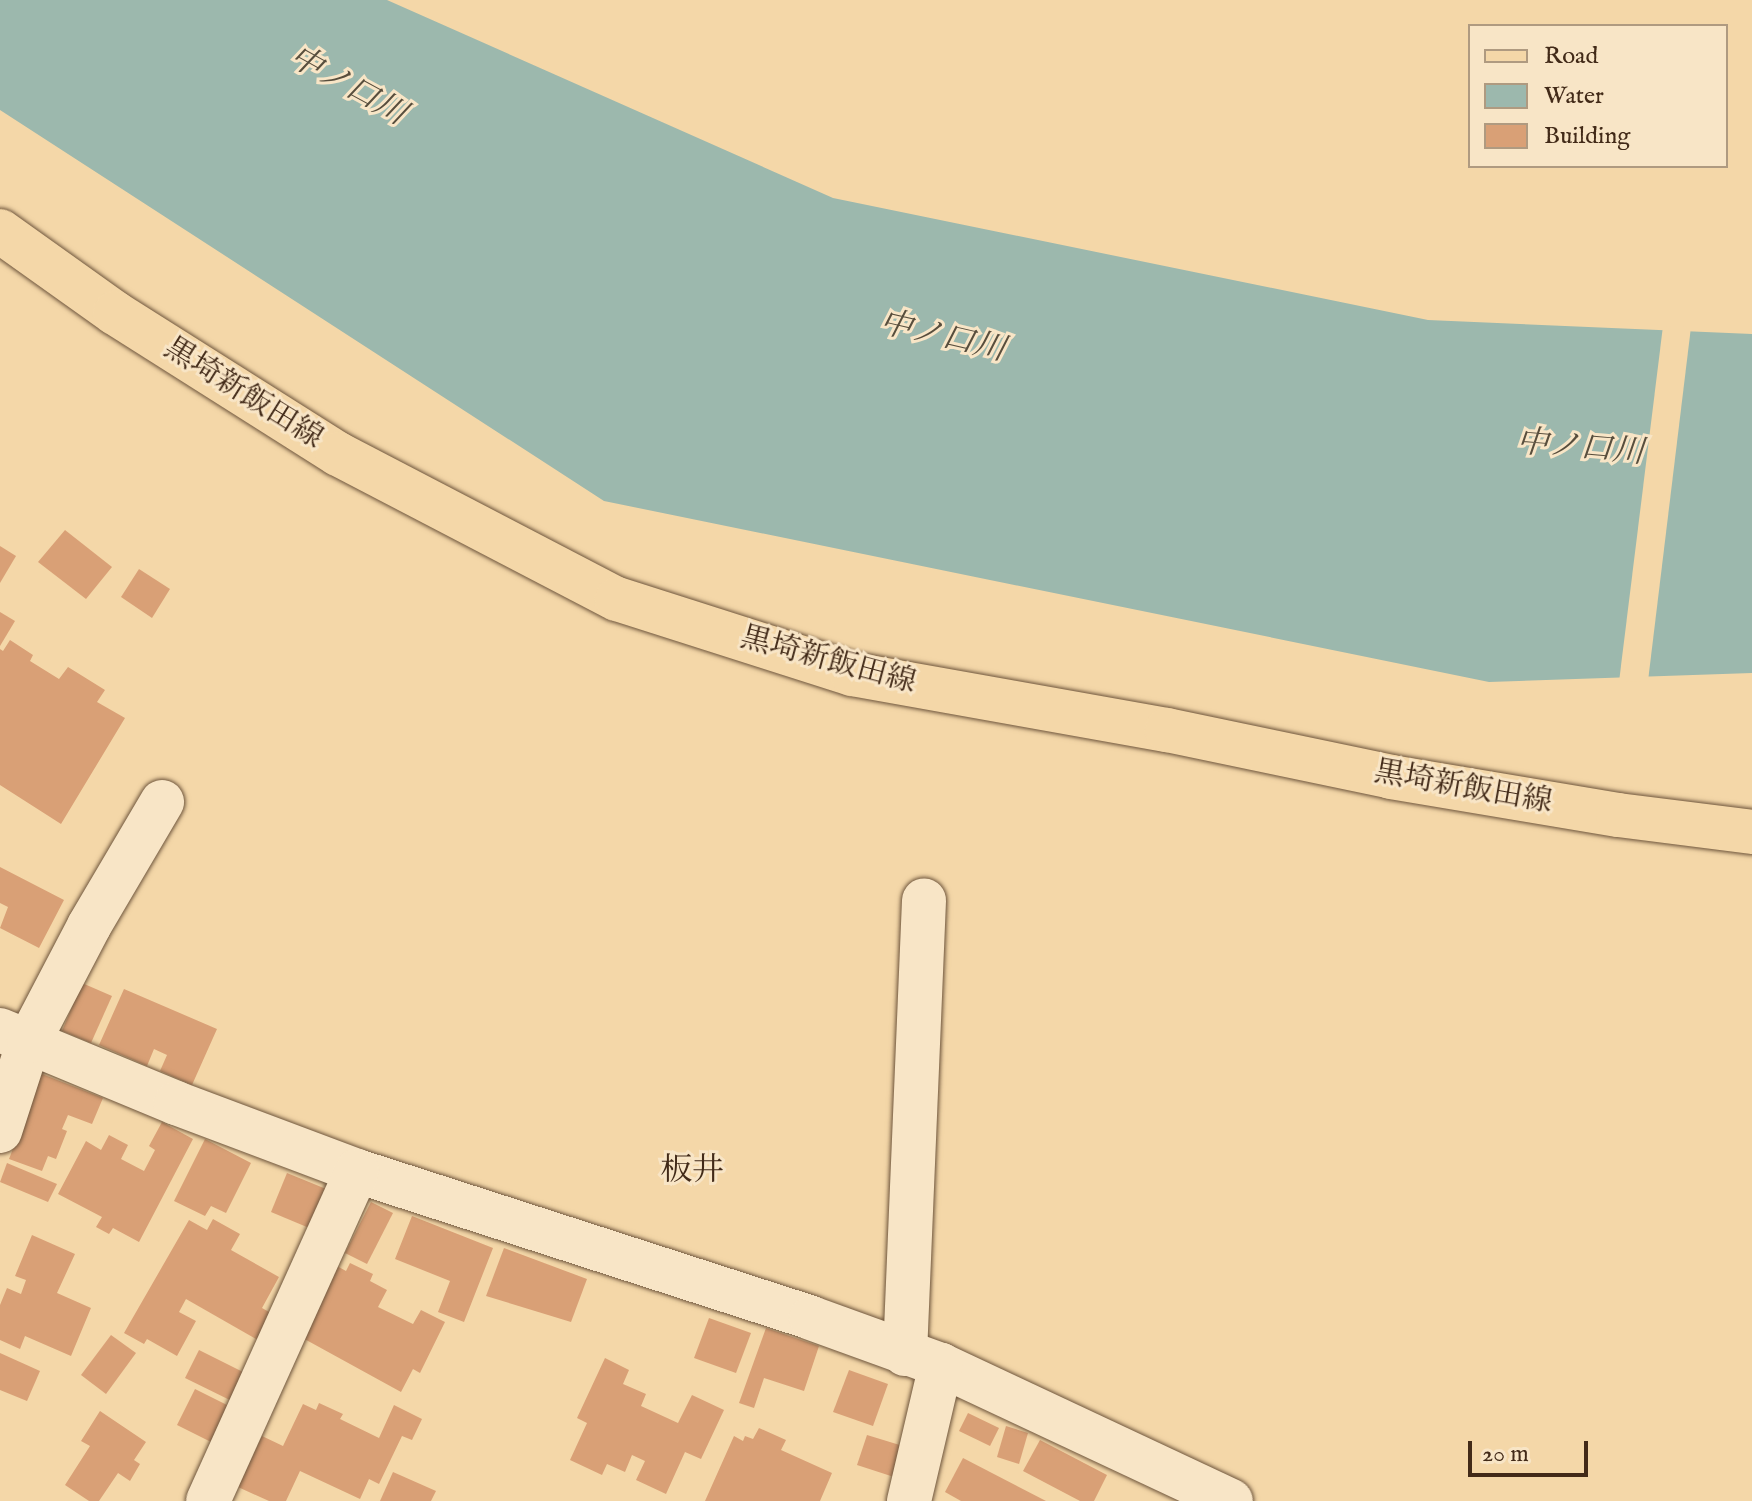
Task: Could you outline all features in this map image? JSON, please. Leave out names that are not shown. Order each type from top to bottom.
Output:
[{"type":"main road","name":"黒埼新飯田線","points":[[0,231],[115,313],[338,454],[617,599],[852,674],[1167,730],[1391,777],[1618,815],[1752,832]]},
{"type":"street","points":[[0,1131],[14,1035],[89,926],[162,802]]},
{"type":"street","points":[[909,1501],[919,1469],[923,1360],[924,900]]},
{"type":"street","points":[[14,1035],[176,1103],[357,1171],[796,1313],[923,1360],[1231,1501]]},
{"type":"street","points":[[208,1501],[357,1171]]},
{"type":"water","name":"中ノ口川","points":[[0,0],[387,0],[833,198],[1428,320],[1752,334],[1752,673],[1489,682],[604,501],[0,110]]},
{"type":"pier","points":[[1663,326],[1691,327],[1648,681],[1619,682]]},
{"type":"building","points":[[65,530],[112,567],[86,599],[38,562]]},
{"type":"building","points":[[0,546],[16,556],[0,583]]},
{"type":"building","points":[[139,569],[170,589],[152,618],[121,597]]},
{"type":"building","points":[[0,612],[15,621],[0,646]]},
{"type":"building","points":[[10,640],[33,655],[30,661],[59,679],[68,667],[105,690],[97,702],[125,718],[61,824],[0,785],[0,649],[3,651]]},
{"type":"building","points":[[0,867],[64,900],[39,948],[0,928],[8,907],[0,903]]},
{"type":"building","points":[[82,983],[112,996],[91,1043],[62,1031]]},
{"type":"building","points":[[124,989],[217,1029],[192,1085],[160,1071],[167,1055],[154,1049],[147,1066],[99,1045]]},
{"type":"building","points":[[42,1074],[103,1098],[92,1124],[68,1115],[62,1129],[67,1131],[56,1159],[48,1156],[42,1171],[9,1159]]},
{"type":"building","points":[[162,1122],[193,1139],[139,1242],[113,1228],[109,1234],[96,1227],[102,1217],[58,1194],[86,1141],[101,1150],[109,1135],[128,1145],[121,1159],[144,1171],[155,1150],[149,1146]]},
{"type":"building","points":[[205,1139],[251,1163],[226,1213],[211,1206],[205,1216],[174,1201]]},
{"type":"building","points":[[7,1163],[57,1184],[48,1202],[0,1182]]},
{"type":"building","points":[[287,1173],[331,1191],[314,1230],[271,1212]]},
{"type":"building","points":[[371,1202],[393,1213],[367,1264],[345,1253]]},
{"type":"building","points":[[412,1216],[493,1248],[464,1322],[438,1312],[450,1281],[395,1259]]},
{"type":"building","points":[[213,1219],[240,1234],[231,1250],[279,1277],[262,1308],[278,1317],[263,1343],[186,1299],[179,1312],[196,1321],[177,1356],[147,1339],[144,1344],[124,1333],[189,1220],[207,1230]]},
{"type":"building","points":[[32,1235],[75,1254],[57,1293],[91,1308],[71,1356],[25,1336],[20,1349],[0,1340],[0,1305],[7,1288],[21,1294],[26,1280],[15,1276]]},
{"type":"building","points":[[504,1248],[587,1279],[571,1322],[486,1296]]},
{"type":"building","points":[[350,1263],[373,1274],[370,1281],[387,1290],[378,1307],[413,1324],[421,1310],[445,1322],[420,1373],[413,1369],[401,1392],[299,1336],[335,1265],[346,1271]]},
{"type":"building","points":[[709,1318],[751,1333],[736,1373],[694,1358]]},
{"type":"building","points":[[766,1328],[819,1346],[804,1391],[764,1378],[754,1408],[739,1403]]},
{"type":"building","points":[[111,1335],[136,1353],[106,1394],[81,1375]]},
{"type":"building","points":[[199,1350],[253,1377],[240,1405],[185,1378]]},
{"type":"building","points":[[0,1353],[40,1371],[27,1401],[0,1390]]},
{"type":"building","points":[[605,1358],[629,1370],[623,1384],[646,1394],[641,1406],[678,1423],[692,1395],[724,1410],[701,1459],[685,1452],[666,1494],[636,1480],[645,1461],[632,1455],[625,1472],[607,1464],[602,1475],[570,1460],[587,1423],[577,1418]]},
{"type":"building","points":[[849,1370],[888,1384],[873,1426],[833,1412]]},
{"type":"building","points":[[195,1389],[239,1411],[221,1447],[177,1425]]},
{"type":"building","points":[[319,1403],[343,1414],[340,1419],[379,1438],[394,1405],[422,1419],[412,1440],[402,1436],[379,1484],[369,1479],[360,1499],[300,1471],[286,1501],[269,1501],[238,1487],[262,1436],[283,1446],[303,1404],[316,1410]]},
{"type":"building","points":[[100,1411],[146,1442],[134,1460],[140,1464],[130,1481],[118,1473],[99,1501],[89,1501],[65,1485],[90,1446],[81,1441]]},
{"type":"building","points":[[968,1413],[999,1428],[990,1446],[959,1431]]},
{"type":"building","points":[[1006,1426],[1028,1433],[1019,1464],[997,1457]]},
{"type":"building","points":[[759,1428],[786,1440],[781,1450],[832,1473],[820,1501],[705,1501],[734,1436],[743,1441],[745,1436],[753,1439]]},
{"type":"building","points":[[867,1435],[903,1446],[894,1477],[857,1465]]},
{"type":"building","points":[[1040,1440],[1107,1475],[1094,1501],[1080,1501],[1023,1471]]},
{"type":"building","points":[[963,1458],[1046,1501],[961,1501],[945,1492]]},
{"type":"building","points":[[393,1472],[436,1491],[431,1501],[380,1501]]},
{"type":"district","name":"板井","points":[[692,1172]]}]
